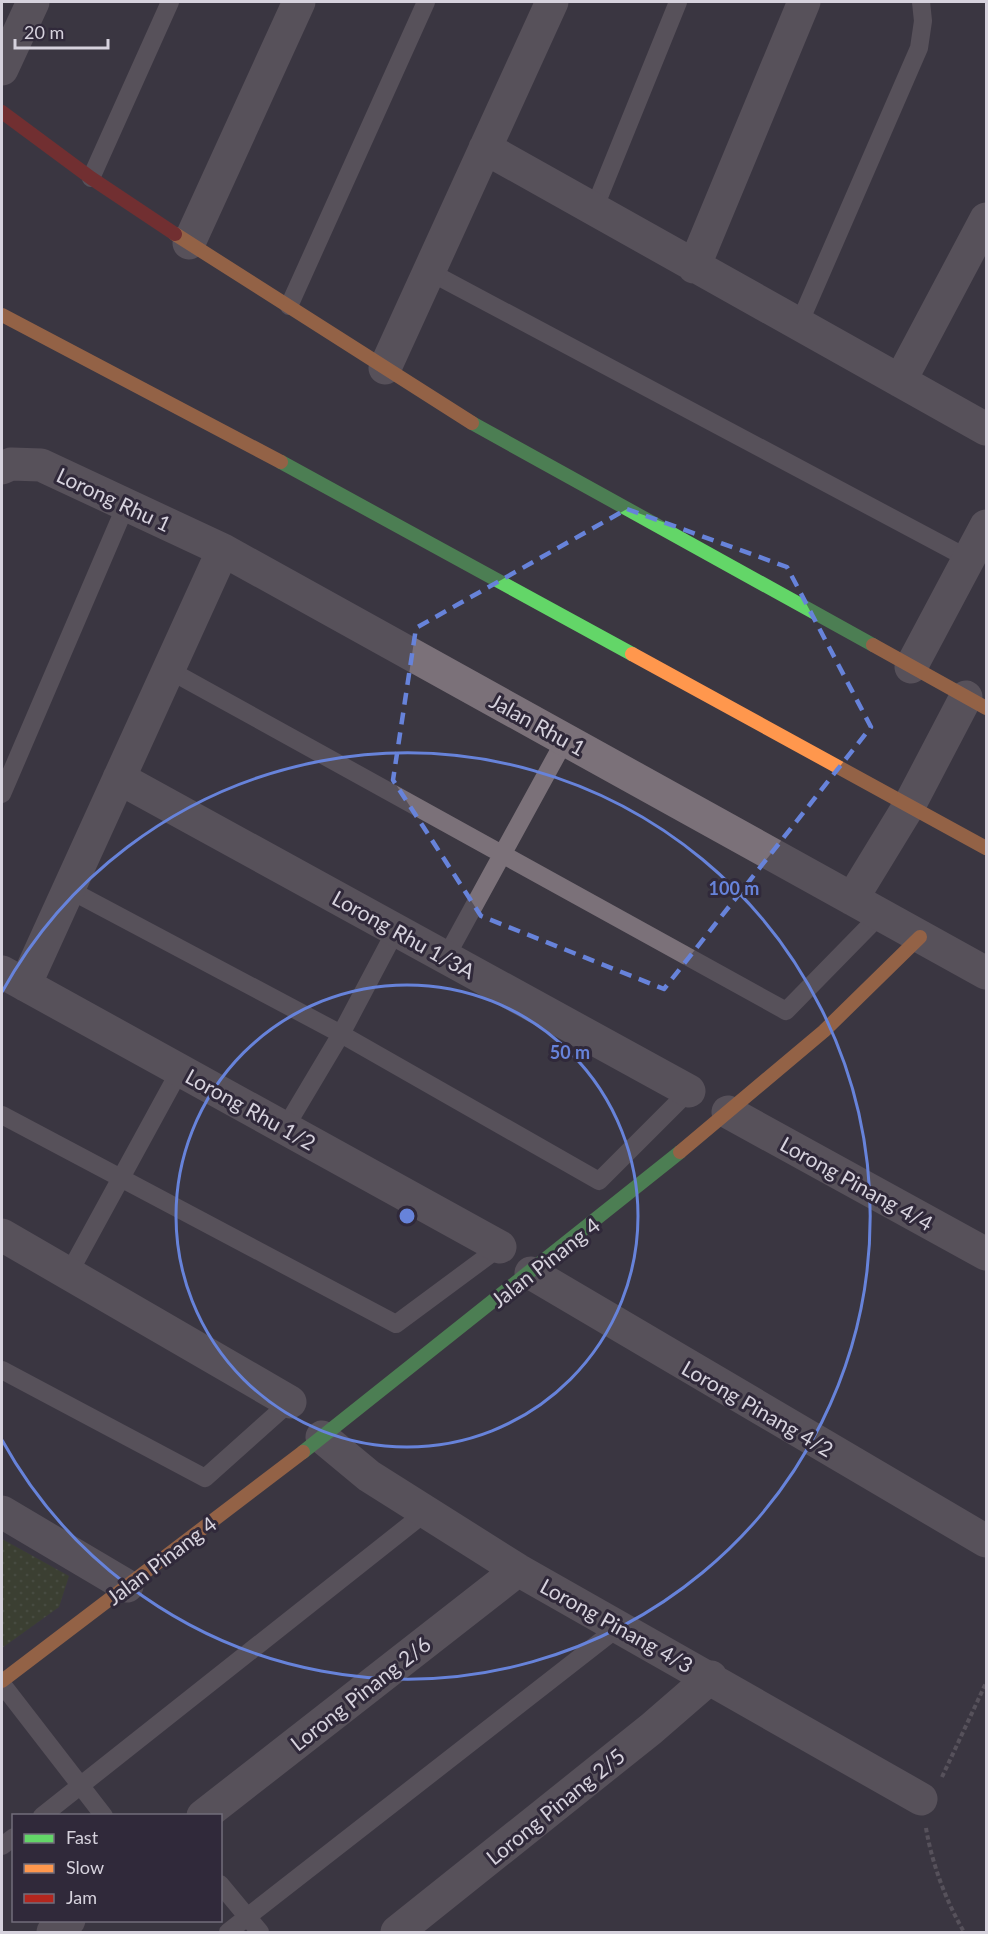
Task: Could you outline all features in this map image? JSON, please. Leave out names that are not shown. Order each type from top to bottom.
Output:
[{"type":"street","points":[[2,69],[33,2]]},
{"type":"street","points":[[189,243],[299,2]]},
{"type":"street","points":[[385,368],[552,2]]},
{"type":"street","points":[[694,267],[804,2]]},
{"type":"street","points":[[2,112],[91,178],[189,243],[490,434],[976,703],[852,899],[987,973]]},
{"type":"street","points":[[485,148],[987,429]]},
{"type":"street","points":[[900,381],[987,219]]},
{"type":"street","points":[[2,315],[208,422],[987,848]]},
{"type":"street","name":"Lorong Rhu 1","points":[[2,468],[11,464],[41,465],[223,550]]},
{"type":"street","points":[[911,667],[987,526]]},
{"type":"street","points":[[13,978],[68,889],[223,550]]},
{"type":"street","name":"Jalan Rhu 1","points":[[223,550],[852,899]]},
{"type":"street","name":"Lorong Rhu 1/3A","points":[[119,778],[689,1091]]},
{"type":"street","name":"Jalan Pinang 4","points":[[2,1682],[322,1437],[531,1273],[824,1031],[920,937]]},
{"type":"street","name":"Lorong Rhu 1/2","points":[[13,978],[500,1247]]},
{"type":"street","name":"Lorong Pinang 4/4","points":[[728,1112],[987,1254]]},
{"type":"street","points":[[2,1235],[290,1402]]},
{"type":"street","name":"Lorong Pinang 4/2","points":[[531,1273],[987,1540]]},
{"type":"street","name":"Lorong Pinang 4/3","points":[[322,1437],[369,1476],[518,1570],[711,1677],[921,1799]]},
{"type":"street","points":[[2,1512],[127,1586]]},
{"type":"street","name":"Lorong Pinang 2/6","points":[[203,1814],[518,1570]]},
{"type":"street","name":"Lorong Pinang 2/5","points":[[397,1932],[651,1729],[711,1677]]},
{"type":"street","points":[[53,1932],[66,1922]]},
{"type":"lane","points":[[91,178],[170,2]]},
{"type":"lane","points":[[289,306],[426,2]]},
{"type":"lane","points":[[594,209],[678,2]]},
{"type":"lane","points":[[799,324],[919,48],[923,21],[921,2]]},
{"type":"lane","points":[[430,272],[969,559]]},
{"type":"lane","points":[[2,794],[126,505]]},
{"type":"lane","points":[[169,670],[786,1011],[880,915]]},
{"type":"lane","points":[[446,957],[566,740]]},
{"type":"lane","points":[[68,889],[341,1034],[599,1181],[689,1091]]},
{"type":"lane","points":[[285,1128],[341,1034],[396,930]]},
{"type":"lane","points":[[69,1273],[180,1070]]},
{"type":"lane","points":[[2,1115],[396,1324],[500,1247]]},
{"type":"lane","points":[[2,1370],[206,1478],[290,1402]]},
{"type":"lane","points":[[43,1814],[426,1512]]},
{"type":"lane","points":[[228,1932],[620,1626]]},
{"type":"lane","points":[[2,1682],[103,1814]]},
{"type":"lane","points":[[222,1886],[260,1932]]},
{"type":"path","points":[[964,1932],[955,1917],[930,1850],[921,1799],[936,1792],[987,1683]]},
{"type":"highlighted area","points":[[627,509],[787,567],[871,727],[664,989],[481,916],[393,780],[416,628]]},
{"type":"green space","points":[[2,1539],[69,1576],[59,1607],[2,1648]]},
{"type":"traffic: fast","points":[[472,423],[873,645]]},
{"type":"traffic: fast","points":[[281,462],[632,654]]},
{"type":"traffic: fast","points":[[303,1452],[680,1152]]},
{"type":"traffic: slow","points":[[175,234],[472,423]]},
{"type":"traffic: slow","points":[[2,315],[281,462]]},
{"type":"traffic: slow","points":[[873,645],[986,708]]},
{"type":"traffic: slow","points":[[632,654],[986,848]]},
{"type":"traffic: slow","points":[[680,1152],[824,1031],[920,937]]},
{"type":"traffic: slow","points":[[2,1681],[303,1452]]},
{"type":"traffic: jam","points":[[2,112],[91,178],[175,234]]}]
